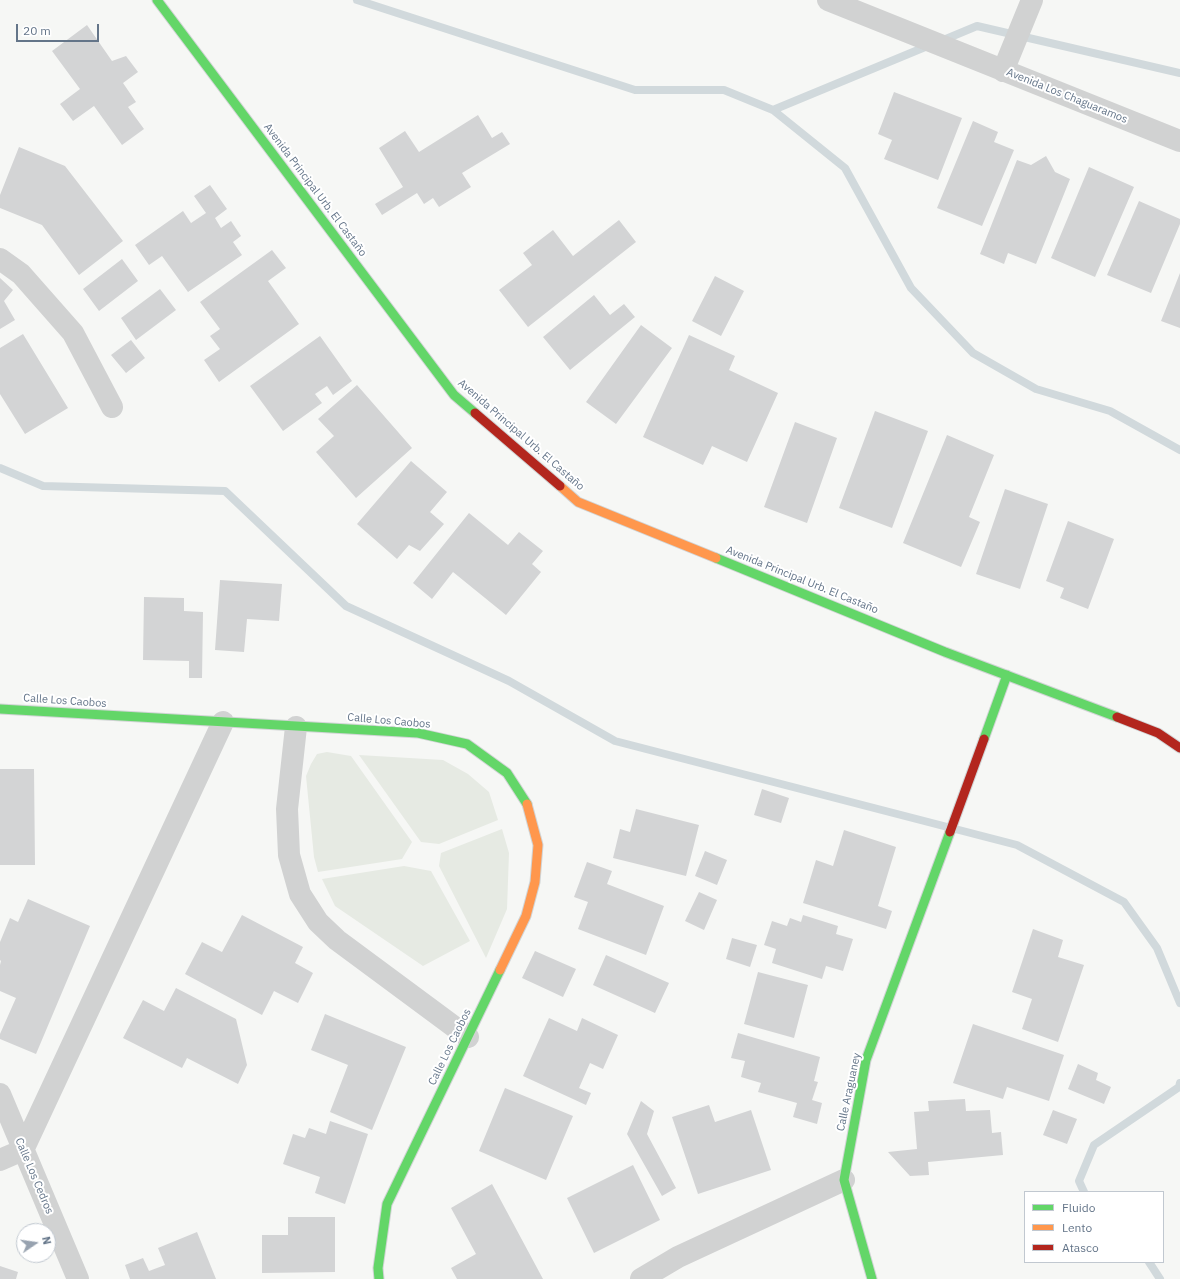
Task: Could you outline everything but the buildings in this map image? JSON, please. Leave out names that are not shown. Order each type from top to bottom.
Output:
[{"type":"street","name":"Avenida Principal Urb. El Castaño","points":[[157,0],[454,395],[578,502],[945,652],[1158,733],[1180,748]]},
{"type":"street","name":"Avenida Los Chaguaramos","points":[[828,0],[954,51],[1007,62],[1180,141]]},
{"type":"street","points":[[1007,62],[1028,9]]},
{"type":"street","points":[[0,258],[22,274],[73,333],[112,407]]},
{"type":"street","name":"Calle Araguaney","points":[[872,1279],[844,1180],[866,1060],[1007,675]]},
{"type":"street","name":"Calle Los Caobos","points":[[0,709],[418,733],[467,744],[507,773],[528,805],[538,845],[535,882],[526,916],[387,1204],[378,1268],[379,1279]]},
{"type":"street","points":[[0,1160],[23,1150],[223,722]]},
{"type":"street","points":[[296,727],[287,809],[289,855],[300,894],[318,922],[337,940],[468,1037]]},
{"type":"street","name":"Calle Los Cedros","points":[[0,1094],[78,1279]]},
{"type":"street","points":[[641,1279],[678,1257],[844,1180]]},
{"type":"shaded area","points":[[327,752],[351,756],[412,842],[402,859],[318,872],[314,857],[306,776],[317,754]]},
{"type":"shaded area","points":[[359,755],[443,760],[468,774],[489,792],[498,820],[439,844],[421,842]]},
{"type":"shaded area","points":[[502,829],[509,853],[507,909],[486,958],[439,866],[441,853]]},
{"type":"shaded area","points":[[404,866],[431,871],[470,941],[423,966],[335,906],[322,879]]},
{"type":"waterway","points":[[357,0],[635,90],[724,90],[773,110],[845,168],[911,288],[973,353],[1036,389],[1110,411],[1180,450]]},
{"type":"waterway","points":[[941,41],[977,26],[1180,73]]},
{"type":"waterway","points":[[773,110],[930,45]]},
{"type":"waterway","points":[[0,468],[43,486],[225,491],[346,606],[509,681],[615,741],[1017,845],[1124,902],[1157,948],[1180,1003]]},
{"type":"waterway","points":[[1084,1191],[1079,1181],[1094,1145],[1179,1087],[1180,1083]]},
{"type":"waterway","points":[[1150,1263],[1160,1279]]},
{"type":"traffic: fast","points":[[157,0],[454,395],[475,413]]},
{"type":"traffic: fast","points":[[716,558],[945,652],[1117,717]]},
{"type":"traffic: fast","points":[[984,739],[1007,675]]},
{"type":"traffic: fast","points":[[0,709],[418,733],[467,744],[507,773],[527,804]]},
{"type":"traffic: fast","points":[[872,1279],[844,1180],[866,1060],[950,832]]},
{"type":"traffic: fast","points":[[379,1279],[378,1268],[387,1204],[500,970]]},
{"type":"traffic: slow","points":[[560,486],[578,502],[716,558]]},
{"type":"traffic: slow","points":[[500,970],[526,916],[535,882],[538,845],[527,804]]},
{"type":"traffic: jam","points":[[475,413],[560,486]]},
{"type":"traffic: jam","points":[[1117,717],[1158,733],[1180,748]]},
{"type":"traffic: jam","points":[[950,832],[984,739]]}]
